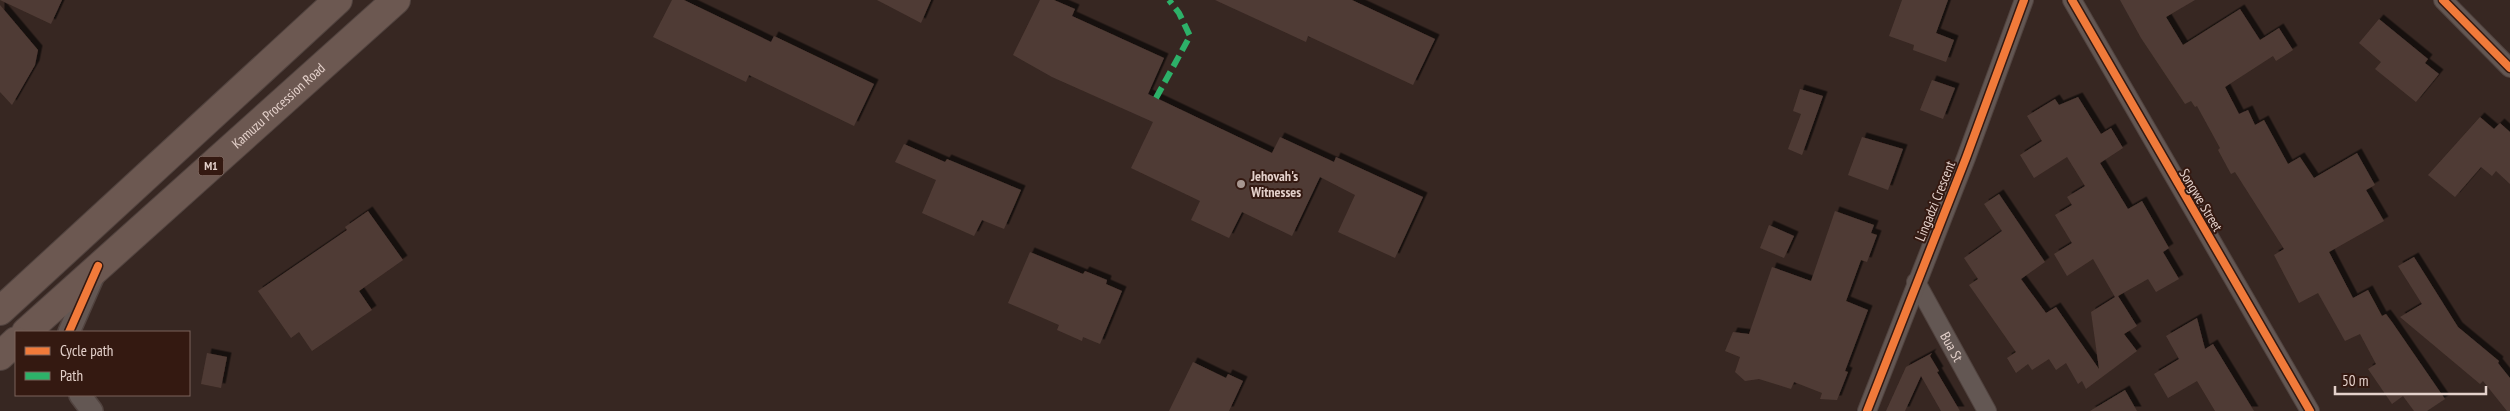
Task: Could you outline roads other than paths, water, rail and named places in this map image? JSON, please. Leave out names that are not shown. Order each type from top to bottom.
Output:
[{"type":"highway","points":[[0,311],[338,0]]},
{"type":"highway","name":"Kamuzu Procession Road","points":[[27,331],[396,0]]},
{"type":"highway","points":[[0,356],[15,342]]},
{"type":"street","name":"Lingadzi Crescent","points":[[1866,411],[1966,158],[2024,0]]},
{"type":"street","name":"Songwe Street","points":[[2072,0],[2310,411]]},
{"type":"street","points":[[2443,0],[2510,68]]},
{"type":"street","points":[[69,331],[98,266]]},
{"type":"street","name":"Bua St","points":[[1916,282],[1987,411]]},
{"type":"street","points":[[81,396],[92,411]]},
{"type":"place","name":"Jehovah's Witnesses","points":[[1241,184]]}]
